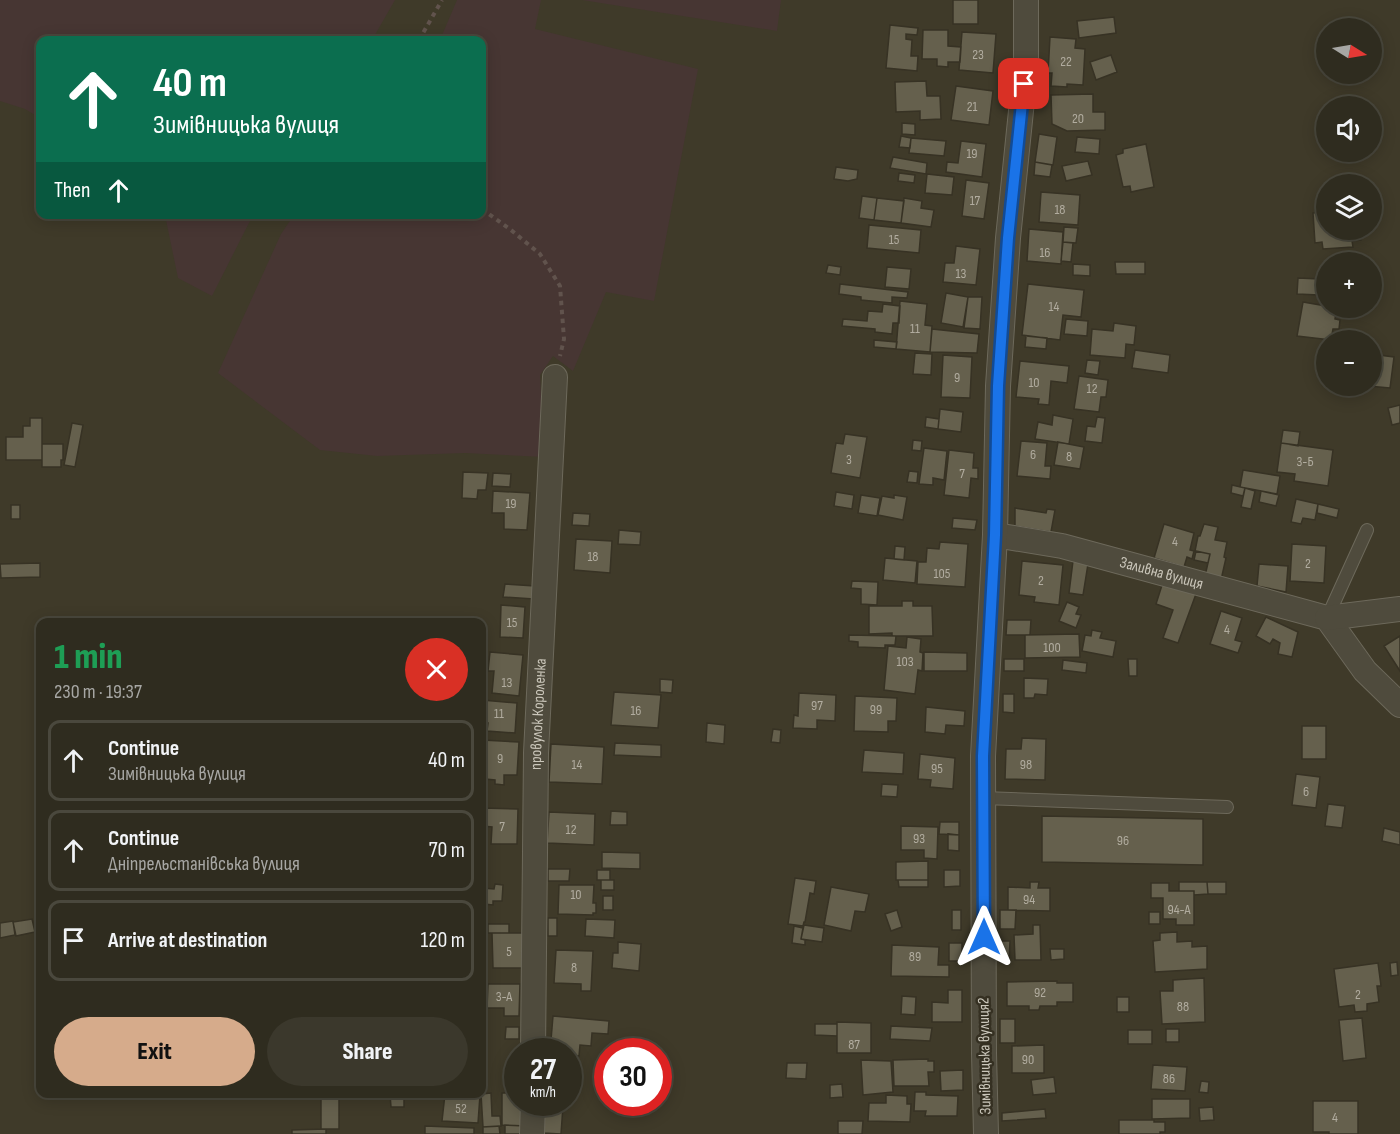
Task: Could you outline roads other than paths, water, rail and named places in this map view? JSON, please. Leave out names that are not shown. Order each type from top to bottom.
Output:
[{"type":"street","name":"Зимівницька вулиця2","points":[[986,1134],[983,756],[995,535],[998,386],[1008,238],[1026,62],[1026,0]]},
{"type":"street","name":"провулок Короленка","points":[[533,1038],[536,753],[555,377]]},
{"type":"street","name":"Заливна вулиця","points":[[995,535],[1062,546],[1327,618],[1400,609]]},
{"type":"street","points":[[1327,618],[1365,670],[1400,705]]},
{"type":"street","points":[[532,1134],[533,1116]]},
{"type":"lane","points":[[1327,618],[1367,530]]},
{"type":"lane","points":[[983,798],[1227,807]]}]
